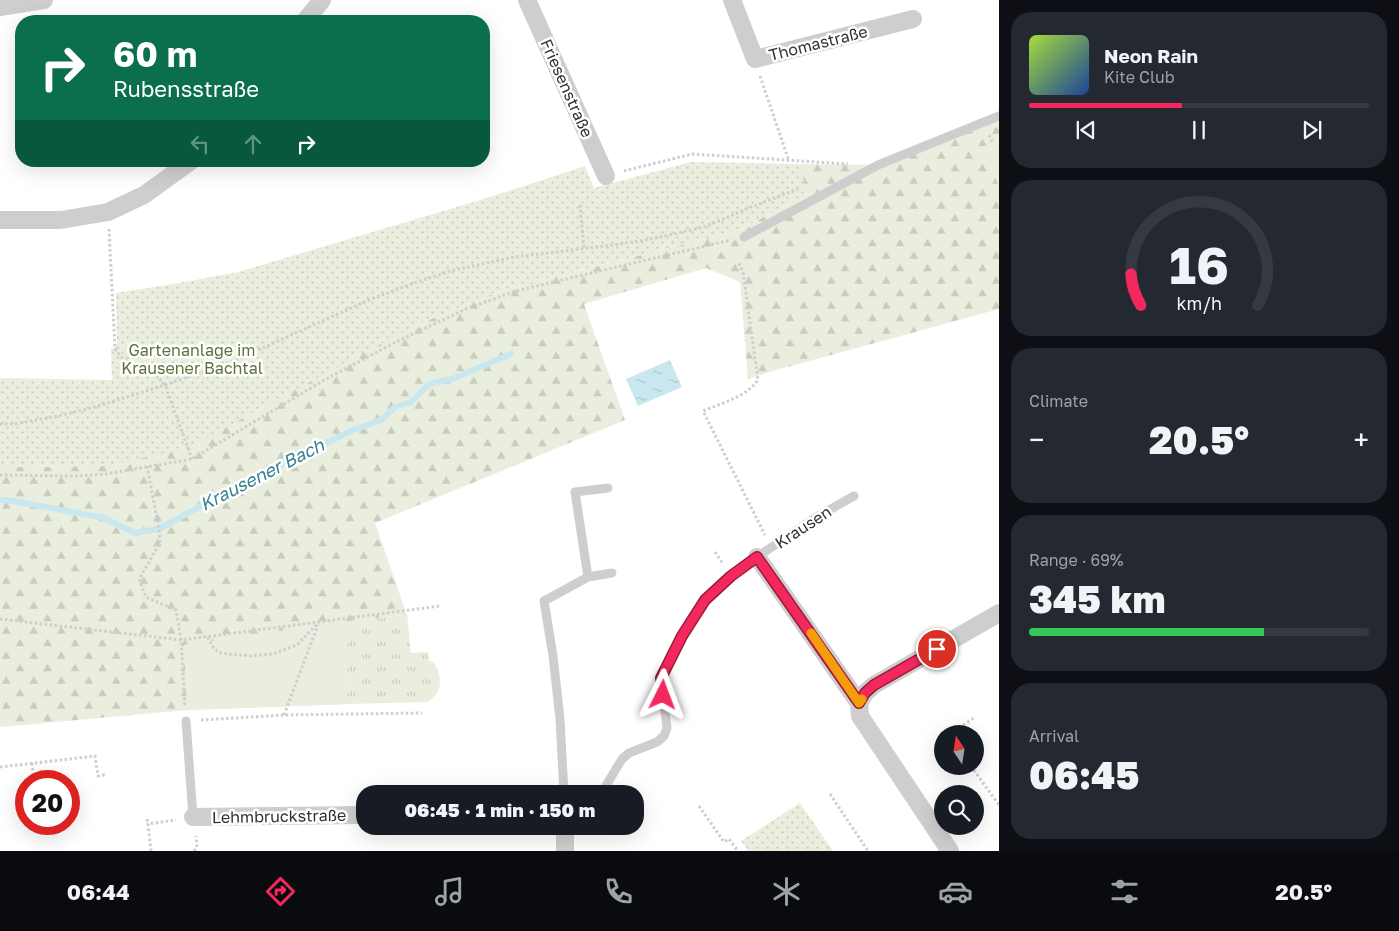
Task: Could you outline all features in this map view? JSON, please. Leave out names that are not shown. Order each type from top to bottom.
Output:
[{"type":"street","points":[[0,7],[44,0]]},
{"type":"street","points":[[310,15],[322,0]]},
{"type":"street","name":"Friesenstraße","points":[[527,0],[606,176]]},
{"type":"street","name":"Thomastraße","points":[[733,0],[755,59],[913,19]]},
{"type":"street","points":[[0,220],[61,220],[108,212],[144,195],[182,167]]},
{"type":"street","points":[[764,552],[859,703],[860,716],[950,851]]},
{"type":"street","points":[[859,703],[865,693],[874,685],[999,613]]},
{"type":"street","name":"Lehmbruckstraße","points":[[193,817],[356,815]]},
{"type":"street","points":[[565,835],[566,851]]},
{"type":"lane","points":[[744,237],[878,165],[999,116]]},
{"type":"lane","points":[[588,577],[575,492],[608,488]]},
{"type":"lane","name":"Krausen","points":[[606,785],[622,759],[629,753],[656,742],[664,736],[667,728],[661,678],[682,636],[705,600],[731,576],[764,552],[815,518],[854,496]]},
{"type":"lane","points":[[564,785],[560,719],[553,656],[544,601],[588,577],[612,573]]},
{"type":"lane","points":[[186,721],[193,817]]},
{"type":"path","points":[[759,74],[789,161]]},
{"type":"path","points":[[606,176],[692,154],[848,164]]},
{"type":"path","points":[[0,424],[13,424],[58,416],[165,385],[236,360],[369,300],[450,271],[497,260],[646,240],[700,228],[805,187]]},
{"type":"path","points":[[580,205],[584,249]]},
{"type":"path","points":[[109,220],[115,349],[123,359],[155,374],[165,385],[192,459]]},
{"type":"path","points":[[0,475],[76,476],[106,474],[192,459],[326,379],[396,342],[466,309],[516,291],[744,237]]},
{"type":"path","points":[[739,263],[742,272],[758,380],[744,394],[703,411],[764,552]]},
{"type":"path","points":[[147,466],[160,543],[139,579],[146,597],[176,610],[181,640],[186,721],[284,715],[422,713]]},
{"type":"path","points":[[0,619],[181,640],[440,606]]},
{"type":"path","points":[[208,637],[213,647],[219,652],[251,656],[272,654],[298,644],[319,622]]},
{"type":"path","points":[[284,715],[319,622]]},
{"type":"path","points":[[964,725],[975,717]]},
{"type":"path","points":[[0,767],[95,756],[98,776],[104,774],[105,778]]},
{"type":"path","points":[[32,763],[33,770]]},
{"type":"path","points":[[977,775],[999,805]]},
{"type":"path","points":[[830,794],[868,851]]},
{"type":"path","points":[[699,806],[724,842],[729,839],[738,851]]},
{"type":"path","points":[[148,824],[193,817]]},
{"type":"path","points":[[147,819],[151,851]]},
{"type":"path","points":[[194,851],[197,847]]},
{"type":"green space","points":[[999,116],[999,309],[748,379],[740,282],[706,268],[584,304],[625,420],[375,523],[407,615],[348,621],[347,704],[187,710],[0,727],[0,467],[104,466],[414,326],[502,290],[737,231],[807,194],[799,164],[878,165]]},
{"type":"green space","points":[[999,140],[999,186],[982,147]]},
{"type":"green space","name":"Gartenanlage im Krausener Bachtal","points":[[691,162],[799,164],[807,194],[737,231],[502,290],[414,326],[188,448],[104,466],[0,467],[0,378],[112,380],[111,349],[117,346],[116,293],[238,272],[487,198],[585,166],[594,188]]},
{"type":"green space","points":[[407,615],[411,653],[428,652],[429,661],[435,665],[439,677],[440,685],[437,693],[428,702],[347,704],[348,621]]},
{"type":"green space","points":[[348,621],[347,704],[187,710],[184,645]]},
{"type":"green space","points":[[800,803],[833,851],[748,851],[741,841]]},
{"type":"water","points":[[670,360],[682,387],[638,406],[626,379]]},
{"type":"waterway","name":"Krausener Bach","points":[[0,500],[104,518],[135,533],[159,529],[237,486],[353,430],[381,420],[395,407],[411,402],[429,384],[452,379],[511,354]]},
{"type":"slow traffic","points":[[811,633],[859,703],[862,699]]},
{"type":"route","points":[[663,695],[661,678],[682,636],[705,600],[731,576],[757,557],[859,703],[865,693],[874,685],[937,649]]}]
